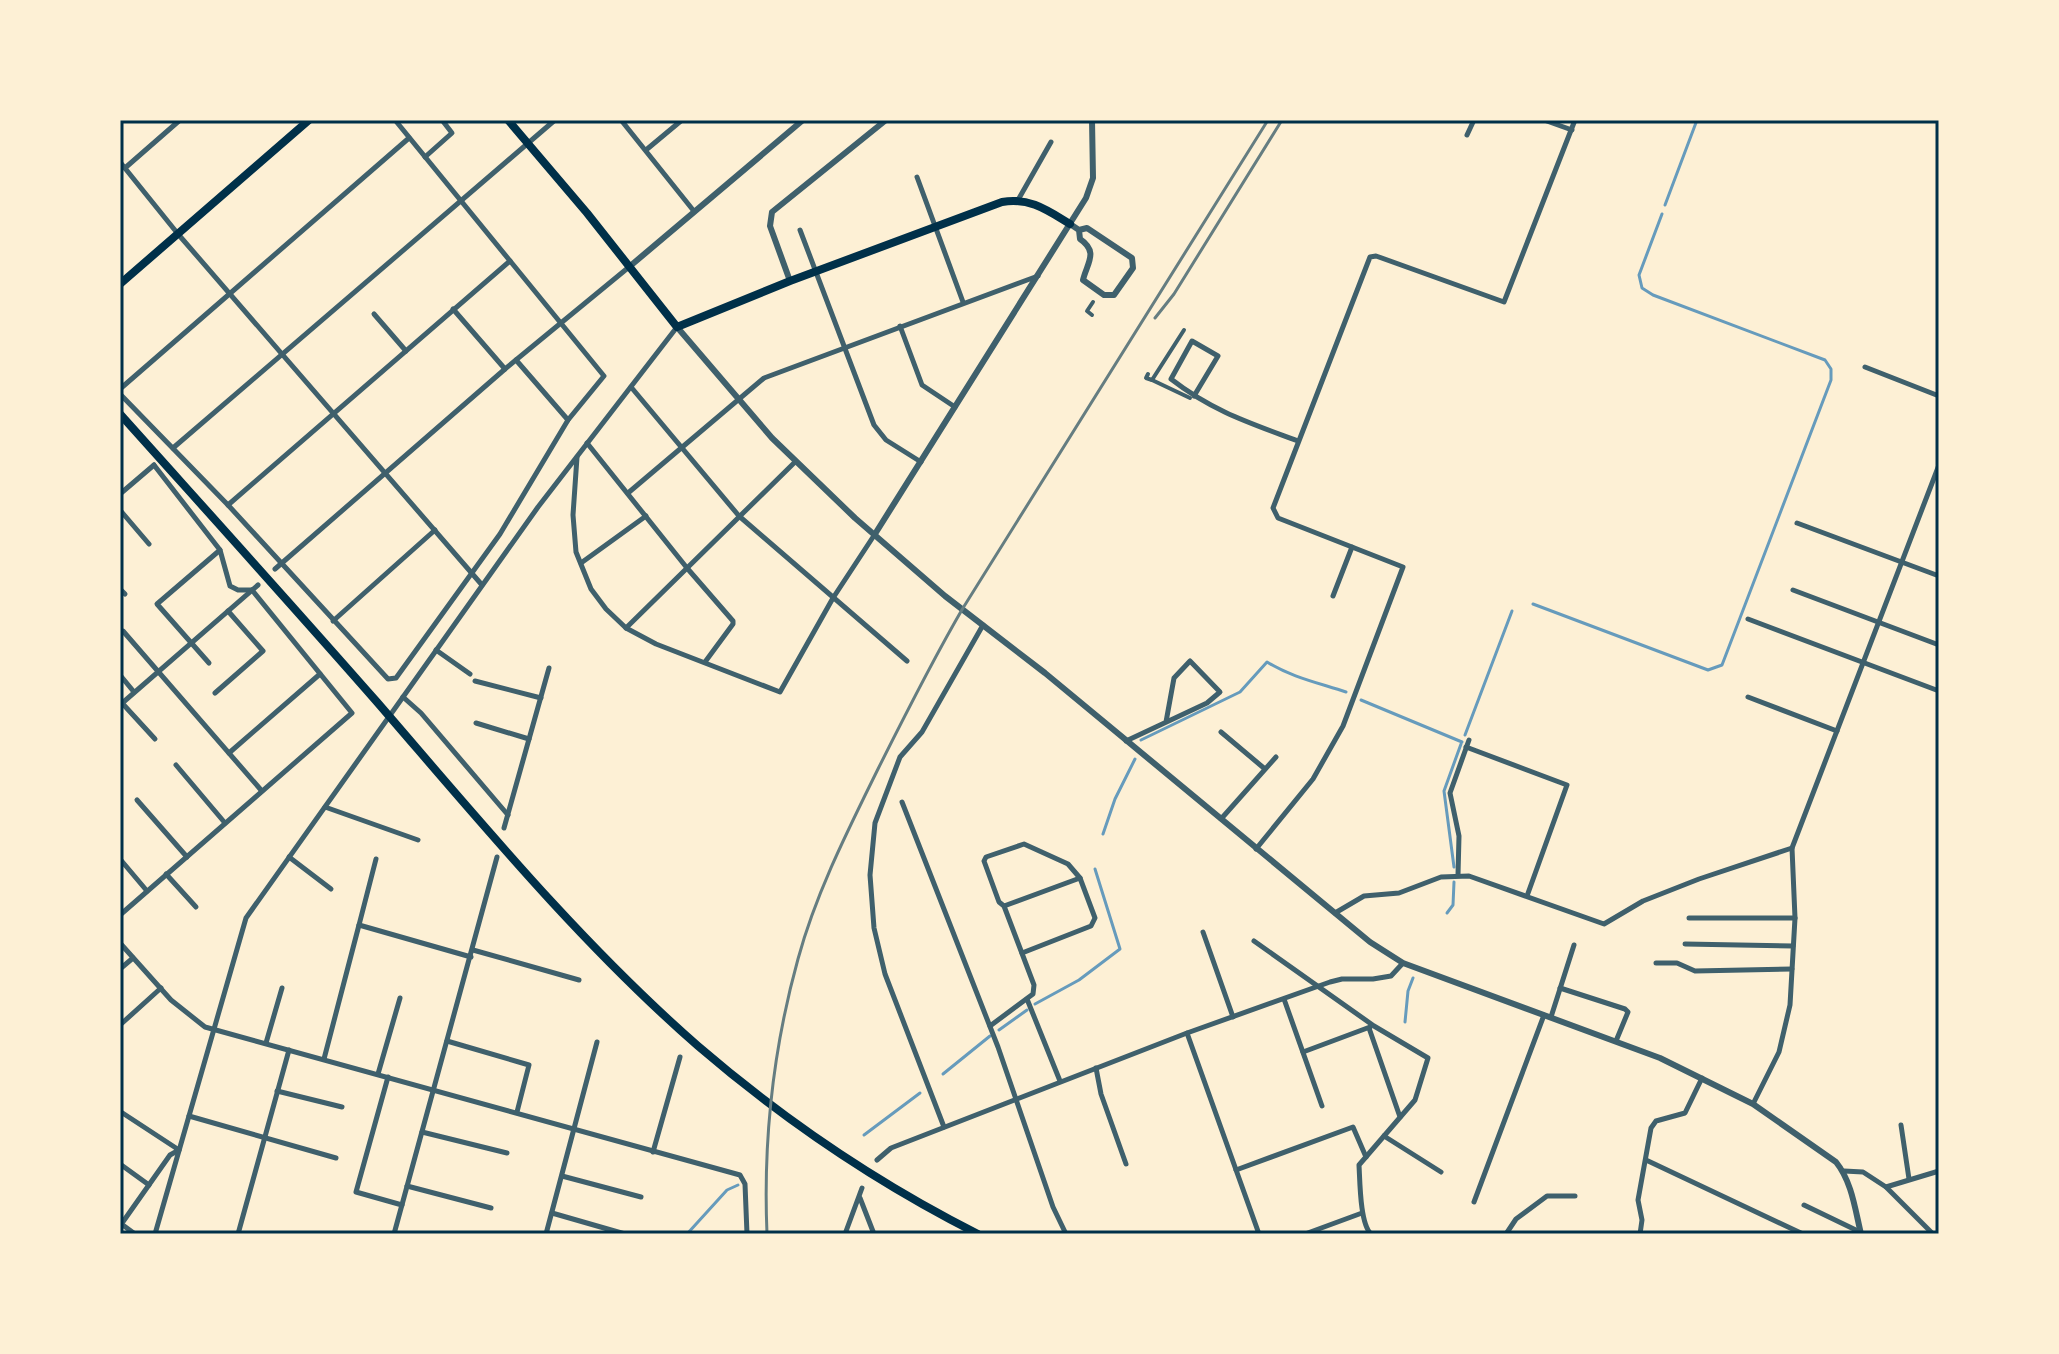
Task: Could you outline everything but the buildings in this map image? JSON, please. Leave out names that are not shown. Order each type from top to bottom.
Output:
[{"type":"main road","points":[[120,284],[309,120]]},
{"type":"main road","points":[[508,120],[677,327],[993,204],[1018,200],[1038,205],[1070,224]]},
{"type":"main road","points":[[120,414],[158,462],[524,870],[626,978],[697,1045],[789,1118],[912,1200],[978,1234]]},
{"type":"street","points":[[125,168],[180,120]]},
{"type":"street","points":[[395,120],[604,376],[568,420],[500,534],[396,678],[388,679],[120,392],[409,138]]},
{"type":"street","points":[[425,157],[452,133],[442,120]]},
{"type":"street","points":[[173,448],[555,120]]},
{"type":"street","points":[[621,120],[693,210]]},
{"type":"street","points":[[646,150],[682,120]]},
{"type":"street","points":[[275,569],[505,369],[803,120]]},
{"type":"street","points":[[790,281],[770,226],[772,212],[886,120]]},
{"type":"street","points":[[577,456],[573,515],[576,552],[591,589],[606,609],[626,628],[656,644],[780,692],[833,598],[1038,276],[1091,186],[1092,120]]},
{"type":"street","points":[[1467,135],[1474,120]]},
{"type":"street","points":[[1544,120],[1572,130]]},
{"type":"street","points":[[1256,849],[1313,779],[1343,726],[1403,567],[1278,518],[1273,508],[1370,257],[1376,256],[1504,302],[1575,120]]},
{"type":"street","points":[[1018,200],[1051,142]]},
{"type":"street","points":[[120,162],[178,234],[482,585]]},
{"type":"street","points":[[917,177],[963,302]]},
{"type":"street","points":[[1070,224],[1079,230],[1087,228],[1132,258],[1133,268],[1114,295],[1104,295],[1083,280],[1091,252],[1080,239],[1079,230]]},
{"type":"street","points":[[800,230],[878,432],[921,462]]},
{"type":"street","points":[[228,505],[510,261]]},
{"type":"street","points":[[628,493],[764,378],[1038,276]]},
{"type":"street","points":[[1092,315],[1087,311],[1093,302]]},
{"type":"street","points":[[453,309],[505,369]]},
{"type":"street","points":[[374,314],[406,351]]},
{"type":"street","points":[[900,326],[922,385],[955,407]]},
{"type":"street","points":[[155,1234],[246,918],[482,585],[677,327],[795,462],[875,534],[945,596],[984,624],[1335,913],[1403,963],[1616,1041],[1753,1104],[1836,1162],[1844,1171],[1860,1233]]},
{"type":"street","points":[[1152,380],[1184,330]]},
{"type":"street","points":[[1192,341],[1218,356],[1192,397],[1171,379],[1192,341]]},
{"type":"street","points":[[516,360],[568,420]]},
{"type":"street","points":[[1865,367],[1939,396]]},
{"type":"street","points":[[1148,374],[1146,378],[1220,412],[1298,441]]},
{"type":"street","points":[[631,387],[739,516],[907,661]]},
{"type":"street","points":[[587,443],[733,621],[705,662]]},
{"type":"street","points":[[120,494],[158,462],[220,550],[230,586],[238,590],[252,590]]},
{"type":"street","points":[[626,628],[795,462]]},
{"type":"street","points":[[1753,1104],[1785,1033],[1795,918],[1792,848],[1939,465]]},
{"type":"street","points":[[120,510],[149,544]]},
{"type":"street","points":[[581,563],[646,516]]},
{"type":"street","points":[[1797,523],[1939,576]]},
{"type":"street","points":[[333,621],[435,530]]},
{"type":"street","points":[[1333,596],[1352,547]]},
{"type":"street","points":[[209,663],[157,604],[220,550]]},
{"type":"street","points":[[155,739],[121,704],[258,585]]},
{"type":"street","points":[[120,915],[352,713],[252,590]]},
{"type":"street","points":[[1793,590],[1939,645]]},
{"type":"street","points":[[215,693],[263,651],[228,611]]},
{"type":"street","points":[[1748,619],[1939,691]]},
{"type":"street","points":[[944,1127],[885,974],[874,928],[870,875],[875,823],[900,757],[922,732],[984,624]]},
{"type":"street","points":[[120,633],[123,631],[159,671],[261,790]]},
{"type":"street","points":[[436,650],[470,674]]},
{"type":"street","points":[[1126,741],[1207,703],[1220,692],[1190,661],[1174,678],[1166,722]]},
{"type":"street","points":[[504,828],[549,668]]},
{"type":"street","points":[[229,753],[320,674]]},
{"type":"street","points":[[120,675],[134,692]]},
{"type":"street","points":[[475,681],[541,698]]},
{"type":"street","points":[[403,697],[421,713],[508,815]]},
{"type":"street","points":[[1748,697],[1837,731]]},
{"type":"street","points":[[476,723],[529,739]]},
{"type":"street","points":[[1221,732],[1265,769]]},
{"type":"street","points":[[1458,875],[1459,836],[1450,793],[1469,740]]},
{"type":"street","points":[[1466,747],[1567,785],[1527,896]]},
{"type":"street","points":[[1221,819],[1276,757]]},
{"type":"street","points":[[176,765],[225,823]]},
{"type":"street","points":[[137,800],[187,857]]},
{"type":"street","points":[[902,802],[990,1026],[1053,1207],[1066,1234]]},
{"type":"street","points":[[324,807],[418,840]]},
{"type":"street","points":[[990,1026],[1033,994],[1034,985],[984,861],[986,857],[1024,844],[1068,864],[1080,878],[1095,922],[1022,953]]},
{"type":"street","points":[[1335,913],[1364,896],[1399,893],[1441,877],[1458,875],[1469,876],[1604,924],[1643,901],[1792,848]]},
{"type":"street","points":[[289,857],[331,889]]},
{"type":"street","points":[[394,1234],[497,857]]},
{"type":"street","points":[[120,859],[147,891]]},
{"type":"street","points":[[324,1059],[376,859]]},
{"type":"street","points":[[166,874],[196,907]]},
{"type":"street","points":[[1004,906],[1080,878]]},
{"type":"street","points":[[1689,918],[1795,918]]},
{"type":"street","points":[[359,925],[579,980]]},
{"type":"street","points":[[1203,932],[1233,1017]]},
{"type":"street","points":[[1254,941],[1371,1027],[1428,1058],[1415,1100],[1359,1165],[1364,1206],[1362,1213],[1365,1228],[1371,1234]]},
{"type":"street","points":[[120,943],[192,1019],[214,1029],[740,1175],[745,1184],[747,1234]]},
{"type":"street","points":[[1685,944],[1793,946]]},
{"type":"street","points":[[1474,1202],[1560,988],[1574,945]]},
{"type":"street","points":[[120,969],[133,958]]},
{"type":"street","points":[[877,1160],[891,1148],[1187,1033],[1342,979],[1391,976],[1403,963]]},
{"type":"street","points":[[1656,963],[1677,963],[1695,971],[1792,969]]},
{"type":"street","points":[[120,1025],[161,988]]},
{"type":"street","points":[[266,1043],[282,988]]},
{"type":"street","points":[[1560,988],[1625,1009],[1628,1012],[1616,1041]]},
{"type":"street","points":[[378,1074],[400,998]]},
{"type":"street","points":[[1027,999],[1060,1081]]},
{"type":"street","points":[[1284,999],[1322,1106]]},
{"type":"street","points":[[1303,1052],[1371,1027]]},
{"type":"street","points":[[1371,1027],[1401,1118]]},
{"type":"street","points":[[1187,1033],[1259,1234]]},
{"type":"street","points":[[447,1041],[529,1065],[517,1112]]},
{"type":"street","points":[[546,1234],[597,1042]]},
{"type":"street","points":[[238,1234],[289,1050]]},
{"type":"street","points":[[653,1152],[680,1057]]},
{"type":"street","points":[[1096,1068],[1101,1094],[1126,1164]]},
{"type":"street","points":[[388,1077],[356,1192],[402,1205]]},
{"type":"street","points":[[1640,1234],[1642,1220],[1638,1200],[1651,1128],[1656,1121],[1685,1113],[1702,1078]]},
{"type":"street","points":[[276,1091],[342,1107]]},
{"type":"street","points":[[121,1112],[179,1150]]},
{"type":"street","points":[[189,1116],[336,1158]]},
{"type":"street","points":[[1901,1125],[1909,1179]]},
{"type":"street","points":[[1236,1170],[1353,1127],[1366,1157]]},
{"type":"street","points":[[422,1132],[507,1153]]},
{"type":"street","points":[[1384,1136],[1441,1172]]},
{"type":"street","points":[[135,1234],[120,1224],[170,1155],[179,1150]]},
{"type":"street","points":[[1646,1160],[1803,1234]]},
{"type":"street","points":[[120,1164],[149,1185]]},
{"type":"street","points":[[1844,1171],[1863,1172],[1886,1187],[1933,1234]]},
{"type":"street","points":[[1886,1187],[1939,1171]]},
{"type":"street","points":[[562,1176],[641,1197]]},
{"type":"street","points":[[407,1186],[491,1208]]},
{"type":"street","points":[[845,1234],[862,1188]]},
{"type":"street","points":[[1506,1234],[1516,1219],[1547,1196],[1575,1196]]},
{"type":"street","points":[[860,1197],[874,1234]]},
{"type":"street","points":[[1804,1205],[1860,1233]]},
{"type":"street","points":[[552,1213],[625,1234]]},
{"type":"street","points":[[1308,1233],[1362,1213]]},
{"type":"waterway","points":[[1665,205],[1697,120]]},
{"type":"waterway","points":[[1533,604],[1708,670],[1722,665],[1831,380],[1831,369],[1825,360],[1653,295],[1642,288],[1639,275],[1662,214]]},
{"type":"waterway","points":[[1465,735],[1512,611]]},
{"type":"waterway","points":[[1141,740],[1240,692],[1267,662],[1295,676],[1346,692]]},
{"type":"waterway","points":[[1361,700],[1462,742]]},
{"type":"waterway","points":[[1454,867],[1444,791],[1461,744]]},
{"type":"waterway","points":[[1103,834],[1115,799],[1135,759]]},
{"type":"waterway","points":[[1035,1004],[1079,980],[1120,949],[1095,869]]},
{"type":"waterway","points":[[1447,913],[1453,905],[1454,882]]},
{"type":"waterway","points":[[1405,1022],[1408,991],[1413,978]]},
{"type":"waterway","points":[[999,1030],[1027,1010]]},
{"type":"waterway","points":[[943,1074],[990,1036]]},
{"type":"waterway","points":[[864,1135],[920,1093]]},
{"type":"waterway","points":[[687,1234],[727,1190],[738,1185]]},
{"type":"railway","points":[[767,1234],[768,1129],[776,1061],[789,993],[805,934],[855,815],[963,608],[1268,120]]},
{"type":"railway","points":[[1155,318],[1174,294],[1282,120]]}]
